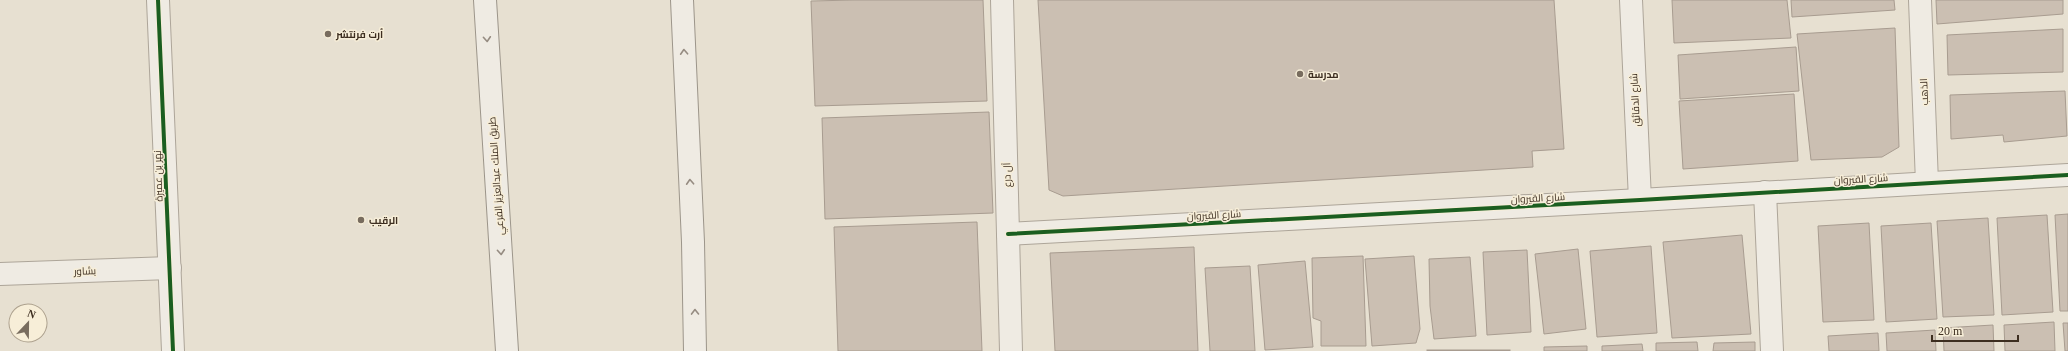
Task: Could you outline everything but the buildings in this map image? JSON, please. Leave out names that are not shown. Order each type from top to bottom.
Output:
[{"type":"street","name":"نهر بن عميرة","points":[[158,0],[173,351]]},
{"type":"street","name":"طريق الملك عبدالعزيز الفرعي","points":[[485,0],[507,351]]},
{"type":"street","points":[[682,0],[693,242],[695,351]]},
{"type":"street","name":"آل درع","points":[[1002,0],[1011,351]]},
{"type":"street","name":"شارع الدقائق","points":[[1631,0],[1640,200]]},
{"type":"street","name":"الذهب","points":[[1920,0],[1927,183]]},
{"type":"street","name":"شارع القيروان","points":[[1008,234],[2068,175]]},
{"type":"street","points":[[1765,192],[1772,351]]},
{"type":"street","name":"بشاور","points":[[0,274],[170,268]]},
{"type":"cycle path","points":[[158,0],[173,351]]},
{"type":"cycle path","points":[[1008,234],[2068,175]]},
{"type":"place","name":"أرت فرنتشر","points":[[328,34]]},
{"type":"place","name":"مدرسة","points":[[1300,74]]},
{"type":"place","name":"الرقيب","points":[[361,220]]}]
